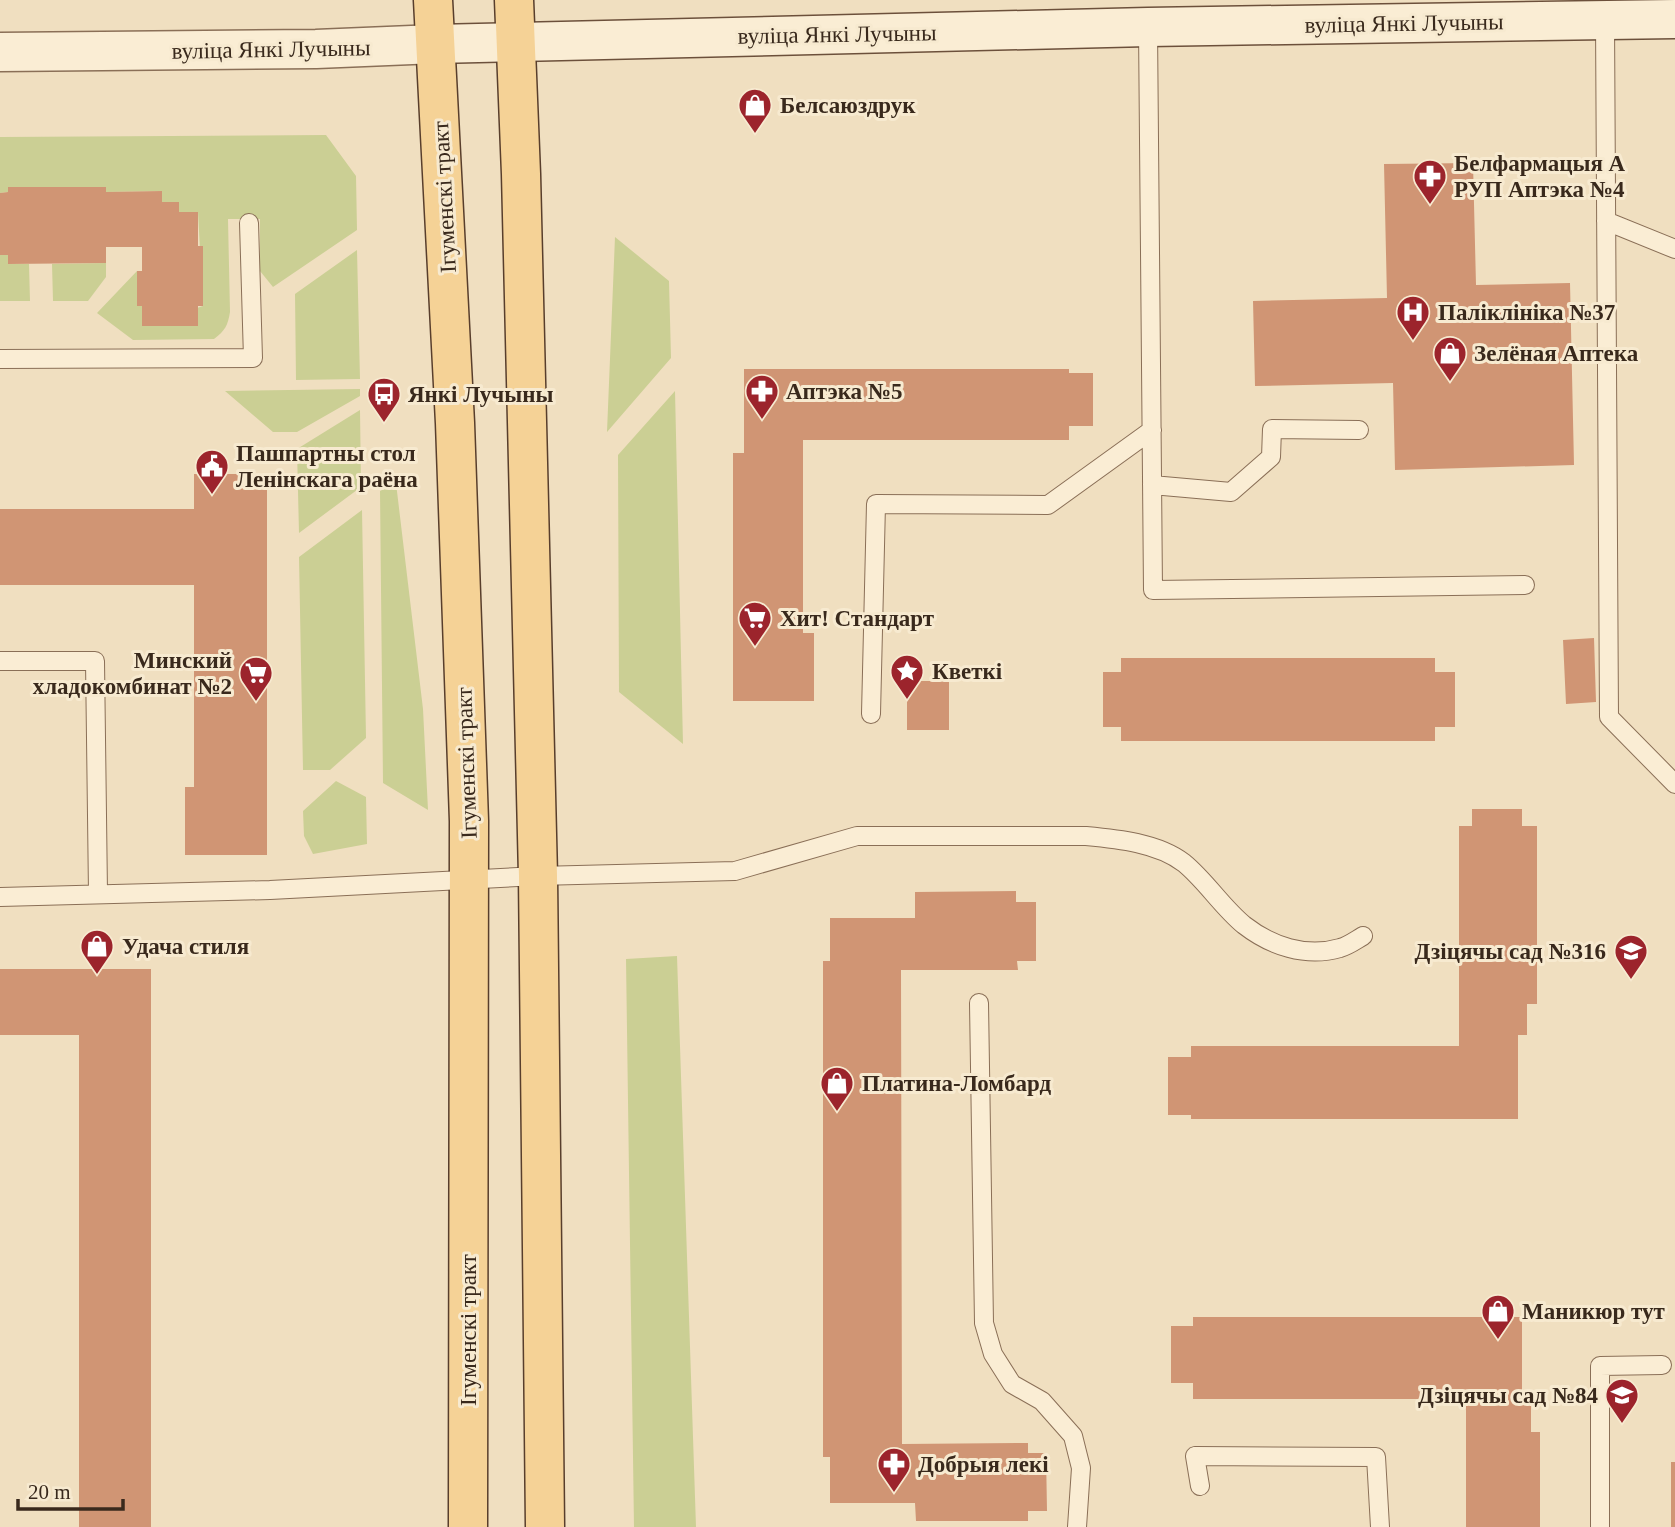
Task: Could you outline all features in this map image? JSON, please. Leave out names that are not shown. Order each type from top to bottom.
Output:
[{"type":"main road","name":"Ігуменскі тракт","points":[[433,0],[457,462],[469,807],[468,1527]]},
{"type":"main road","points":[[514,0],[538,876],[545,1527]]},
{"type":"main road","name":"вуліца Янкі Лучыны","points":[[0,52],[316,49],[517,41],[1148,27],[1675,19]]},
{"type":"lane","points":[[1605,20],[1609,718],[1675,784]]},
{"type":"lane","points":[[1148,27],[1153,590],[1525,585]]},
{"type":"lane","points":[[1606,221],[1675,249]]},
{"type":"lane","points":[[0,359],[253,358],[248,223]]},
{"type":"lane","points":[[1152,485],[1231,492],[1271,457],[1272,429],[1359,430]]},
{"type":"lane","points":[[871,714],[876,504],[1048,505],[1152,430]]},
{"type":"lane","points":[[0,661],[95,661],[98,892]]},
{"type":"lane","points":[[0,897],[98,892],[270,890],[538,876],[735,871],[857,835],[1086,835],[1156,849],[1183,862],[1243,925],[1269,941],[1304,952],[1341,948],[1363,936]]},
{"type":"lane","points":[[979,1003],[984,1323],[993,1354],[1012,1384],[1042,1401],[1073,1436],[1081,1468],[1077,1527]]},
{"type":"lane","points":[[1600,1527],[1600,1366],[1662,1365]]},
{"type":"lane","points":[[1200,1486],[1195,1456],[1376,1457],[1380,1527]]},
{"type":"green space","points":[[326,135],[356,176],[357,230],[273,287],[260,271],[260,219],[228,219],[230,312],[225,327],[214,339],[133,340],[97,313],[137,271],[137,306],[142,306],[142,326],[203,306],[198,212],[179,212],[179,202],[162,202],[162,191],[106,192],[105,187],[9,187],[8,192],[0,193],[0,137]]},
{"type":"green space","points":[[615,237],[669,281],[671,358],[607,432]]},
{"type":"green space","points":[[357,250],[360,379],[296,380],[295,294]]},
{"type":"green space","points":[[0,255],[8,255],[9,264],[29,264],[30,301],[0,301]]},
{"type":"green space","points":[[106,263],[106,277],[88,301],[53,301],[52,264]]},
{"type":"green space","points":[[360,389],[360,396],[297,432],[273,432],[225,391]]},
{"type":"green space","points":[[675,391],[683,744],[619,692],[618,455]]},
{"type":"green space","points":[[360,410],[361,487],[299,533],[297,449]]},
{"type":"green space","points":[[396,483],[423,709],[428,810],[383,783],[380,491]]},
{"type":"green space","points":[[362,510],[366,738],[330,770],[303,770],[299,557]]},
{"type":"green space","points":[[336,781],[366,797],[367,844],[313,854],[304,836],[303,811]]},
{"type":"green space","points":[[677,956],[696,1527],[634,1527],[626,959]]},
{"type":"building","name":"Паліклініка №37","points":[[1473,163],[1476,285],[1570,283],[1574,465],[1395,470],[1393,383],[1255,386],[1253,301],[1387,298],[1384,164]]},
{"type":"building","points":[[8,187],[106,187],[106,192],[162,191],[162,202],[179,202],[179,212],[198,212],[198,246],[203,246],[203,306],[198,306],[198,326],[142,326],[142,306],[137,306],[137,271],[142,271],[142,247],[106,247],[106,263],[8,264],[8,255],[0,255],[0,193],[8,192]]},
{"type":"building","points":[[744,369],[1069,369],[1069,373],[1093,373],[1093,426],[1069,426],[1069,440],[803,440],[803,633],[814,633],[814,701],[733,701],[733,453],[744,453]]},
{"type":"building","points":[[194,474],[251,474],[267,490],[267,855],[185,855],[185,787],[194,787],[194,585],[0,585],[0,509],[194,509]]},
{"type":"building","points":[[1594,638],[1596,702],[1566,704],[1563,640]]},
{"type":"building","points":[[1121,658],[1435,658],[1435,672],[1455,672],[1455,727],[1435,727],[1435,741],[1121,741],[1121,727],[1103,727],[1103,672],[1121,672]]},
{"type":"building","points":[[907,681],[949,681],[949,730],[907,730]]},
{"type":"building","points":[[1472,809],[1522,809],[1522,826],[1537,826],[1537,1004],[1527,1004],[1527,1035],[1518,1035],[1518,1119],[1191,1119],[1191,1115],[1168,1115],[1168,1057],[1191,1057],[1191,1046],[1459,1046],[1459,826],[1472,826]]},
{"type":"building","points":[[1016,891],[1016,902],[1036,902],[1036,961],[1017,961],[1018,970],[901,970],[902,1444],[1028,1443],[1028,1453],[1046,1453],[1047,1511],[1028,1511],[1028,1521],[916,1521],[915,1503],[830,1503],[830,1457],[823,1457],[823,961],[830,961],[830,918],[915,918],[915,892]]},
{"type":"building","points":[[0,969],[151,969],[151,1527],[79,1527],[79,1035],[0,1035]]},
{"type":"building","points":[[1193,1317],[1522,1317],[1522,1401],[1531,1401],[1531,1432],[1540,1432],[1540,1527],[1466,1527],[1466,1399],[1193,1399],[1193,1383],[1171,1383],[1171,1326],[1193,1326]]},
{"type":"building","points":[[1671,1462],[1675,1462],[1675,1527],[1671,1527]]},
{"type":"place","name":"Белсаюздрук","points":[[755,135]]},
{"type":"place","name":"Белфармацыя А РУП Аптэка №4","points":[[1430,206]]},
{"type":"place","name":"Паліклініка №37","points":[[1413,342]]},
{"type":"place","name":"Зелёная Аптека","points":[[1450,383]]},
{"type":"place","name":"Аптэка №5","points":[[762,421]]},
{"type":"place","name":"Янкі Лучыны","points":[[384,424]]},
{"type":"place","name":"Пашпартны стол Ленінскага раёна","points":[[212,496]]},
{"type":"place","name":"Хит! Стандарт","points":[[755,648]]},
{"type":"place","name":"Кветкі","points":[[907,701]]},
{"type":"place","name":"Минский хладокомбинат №2","points":[[256,703]]},
{"type":"place","name":"Удача стиля","points":[[97,976]]},
{"type":"place","name":"Дзіцячы сад №316","points":[[1631,981]]},
{"type":"place","name":"Платина-Ломбард","points":[[837,1113]]},
{"type":"place","name":"Маникюр тут","points":[[1498,1341]]},
{"type":"place","name":"Дзіцячы сад №84","points":[[1622,1425]]},
{"type":"place","name":"Добрыя лекі","points":[[894,1494]]}]
